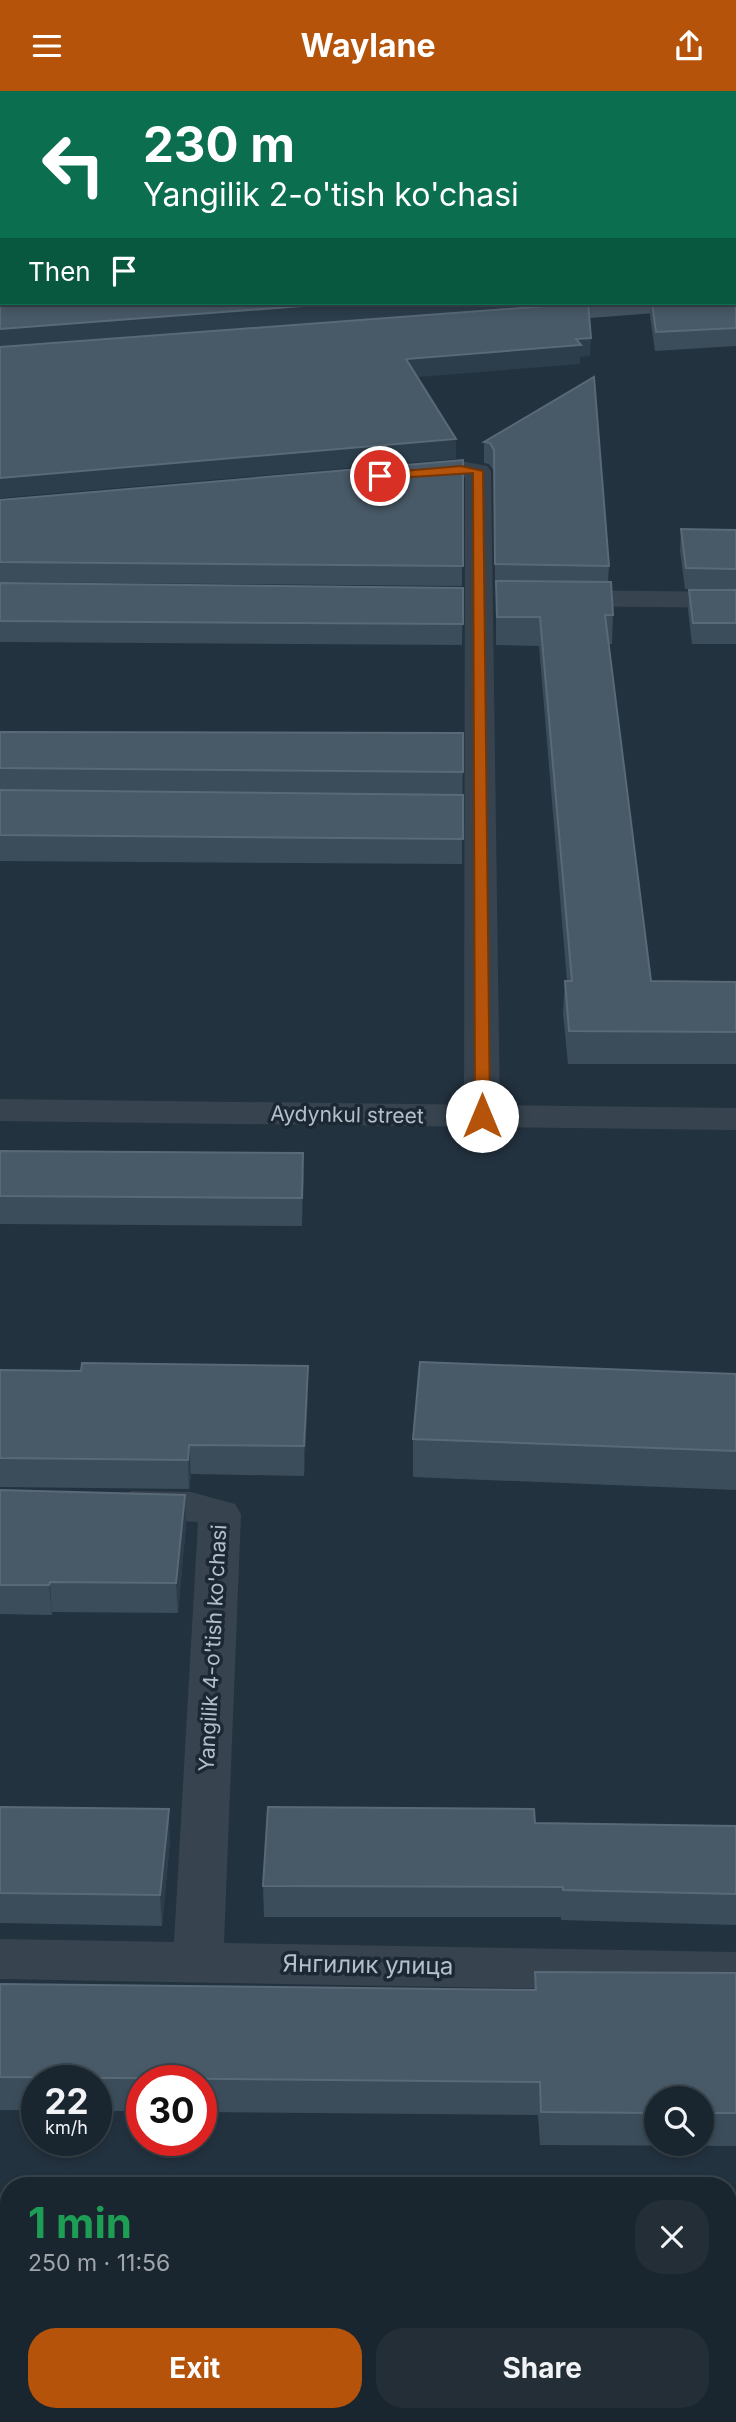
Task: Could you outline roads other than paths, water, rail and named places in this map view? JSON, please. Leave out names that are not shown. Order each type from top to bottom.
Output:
[{"type":"main road","points":[[518,316],[669,305]]},
{"type":"street","points":[[380,476],[461,469],[478,471],[493,597],[468,809],[482,1116]]},
{"type":"street","points":[[493,597],[736,600]]},
{"type":"street","name":"Aydynkul street","points":[[0,1110],[736,1119]]},
{"type":"street","name":"Yangilik 4-o'tish ko'chasi","points":[[96,1504],[191,1506],[220,1514],[198,1961]]},
{"type":"street","name":"Янгилик улица","points":[[0,1959],[736,1972]]}]
